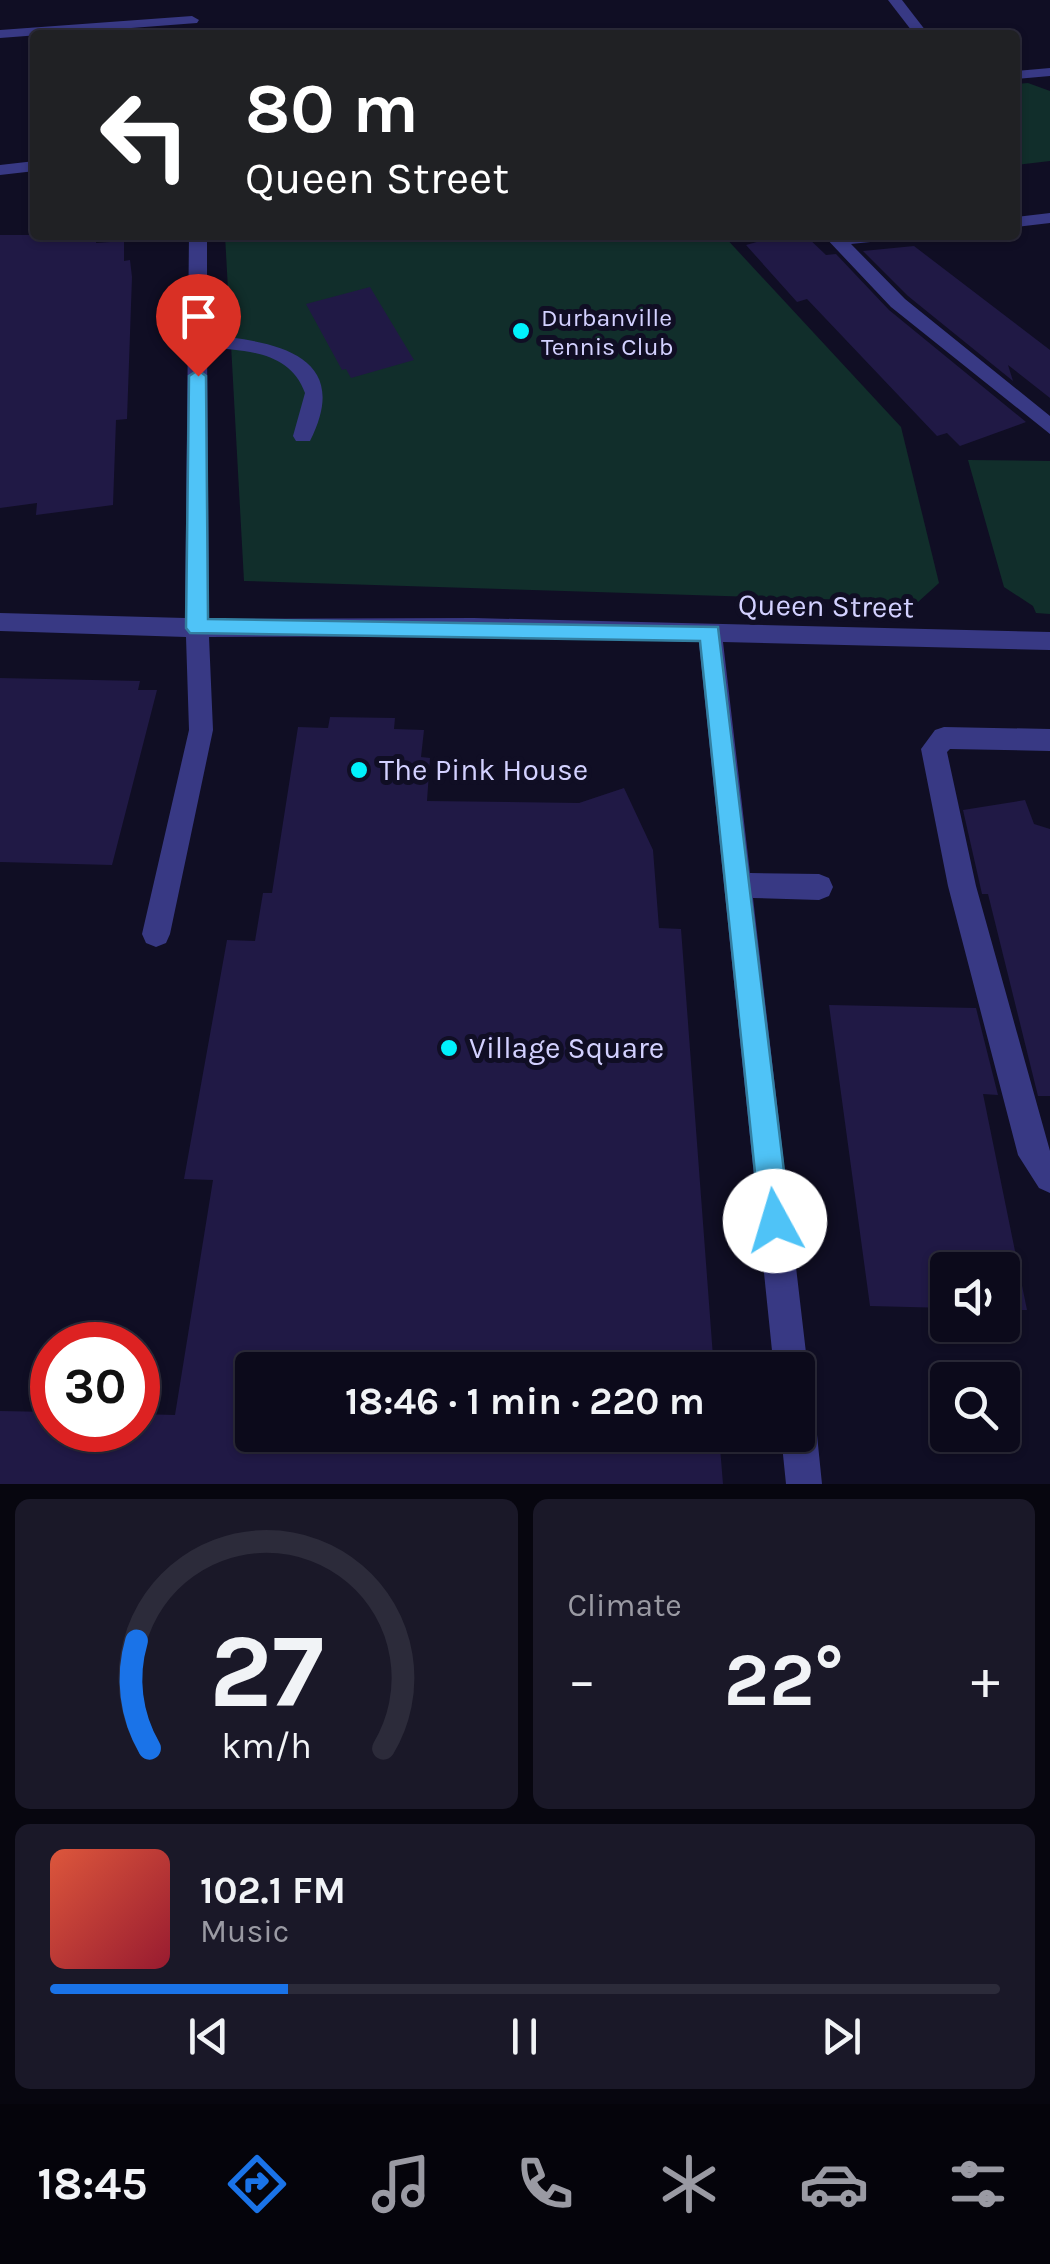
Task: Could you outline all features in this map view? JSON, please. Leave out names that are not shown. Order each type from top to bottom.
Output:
[{"type":"street","points":[[129,30],[193,28],[192,0]]},
{"type":"street","points":[[895,0],[918,30]]},
{"type":"street","points":[[0,34],[30,33]]},
{"type":"street","points":[[1020,75],[1050,72]]},
{"type":"street","points":[[0,170],[30,167]]},
{"type":"street","points":[[1020,221],[1050,218]]},
{"type":"street","points":[[156,934],[201,730],[197,628],[198,240]]},
{"type":"street","points":[[836,240],[898,304],[1050,426]]},
{"type":"street","points":[[198,340],[260,346],[304,369],[315,393],[303,436]]},
{"type":"street","name":"Queen Street","points":[[0,622],[1050,642]]},
{"type":"street","points":[[710,633],[790,1352]]},
{"type":"street","points":[[1050,740],[944,738],[934,749],[962,886],[1034,1156],[1050,1177]]},
{"type":"street","points":[[738,885],[820,888]]},
{"type":"street","points":[[801,1452],[804,1484]]},
{"type":"green space","points":[[1020,84],[1050,91],[1050,161],[1020,164]]},
{"type":"green space","name":"Durbanville Tennis Club","points":[[225,240],[728,240],[901,427],[939,583],[918,602],[244,581]]},
{"type":"green space","points":[[968,460],[1050,461],[1050,614],[1036,613],[1033,606],[1004,587]]},
{"type":"building","points":[[0,235],[30,235],[30,240],[124,241],[124,261],[130,260],[132,277],[127,419],[116,420],[113,505],[36,515],[37,503],[0,508]]},
{"type":"building","points":[[764,240],[810,240],[826,255],[836,254],[889,310],[1026,422],[960,446],[947,433],[937,436],[807,299],[797,302],[746,245]]},
{"type":"building","points":[[914,246],[1050,350],[1050,398],[1008,365],[1013,381],[908,296],[863,251]]},
{"type":"building","points":[[370,287],[414,360],[351,378],[346,369],[342,370],[306,304]]},
{"type":"building","points":[[0,678],[140,681],[138,690],[157,690],[112,865],[0,862]]},
{"type":"building","name":"Village Square","points":[[330,717],[395,718],[394,729],[424,730],[421,757],[430,758],[427,801],[579,803],[624,788],[653,850],[659,928],[681,929],[713,1352],[235,1352],[235,1452],[720,1452],[723,1484],[0,1484],[0,1411],[30,1412],[30,1452],[160,1452],[160,1415],[175,1415],[213,1180],[184,1179],[227,940],[255,941],[263,893],[272,893],[298,727],[328,728]]},
{"type":"building","points":[[1025,800],[1034,824],[1050,829],[1050,1096],[1038,1096],[963,810]]},
{"type":"building","points":[[829,1005],[976,1008],[998,1095],[983,1094],[1015,1252],[930,1252],[930,1308],[870,1306]]},
{"type":"building","points":[[1020,1276],[1027,1310],[1020,1310]]},
{"type":"place","name":"Durbanville Tennis Club","points":[[521,331]]},
{"type":"place","name":"The Pink House","points":[[359,770]]},
{"type":"place","name":"Village Square","points":[[449,1048]]},
{"type":"route","points":[[198,376],[197,628],[710,633],[775,1221]]}]
